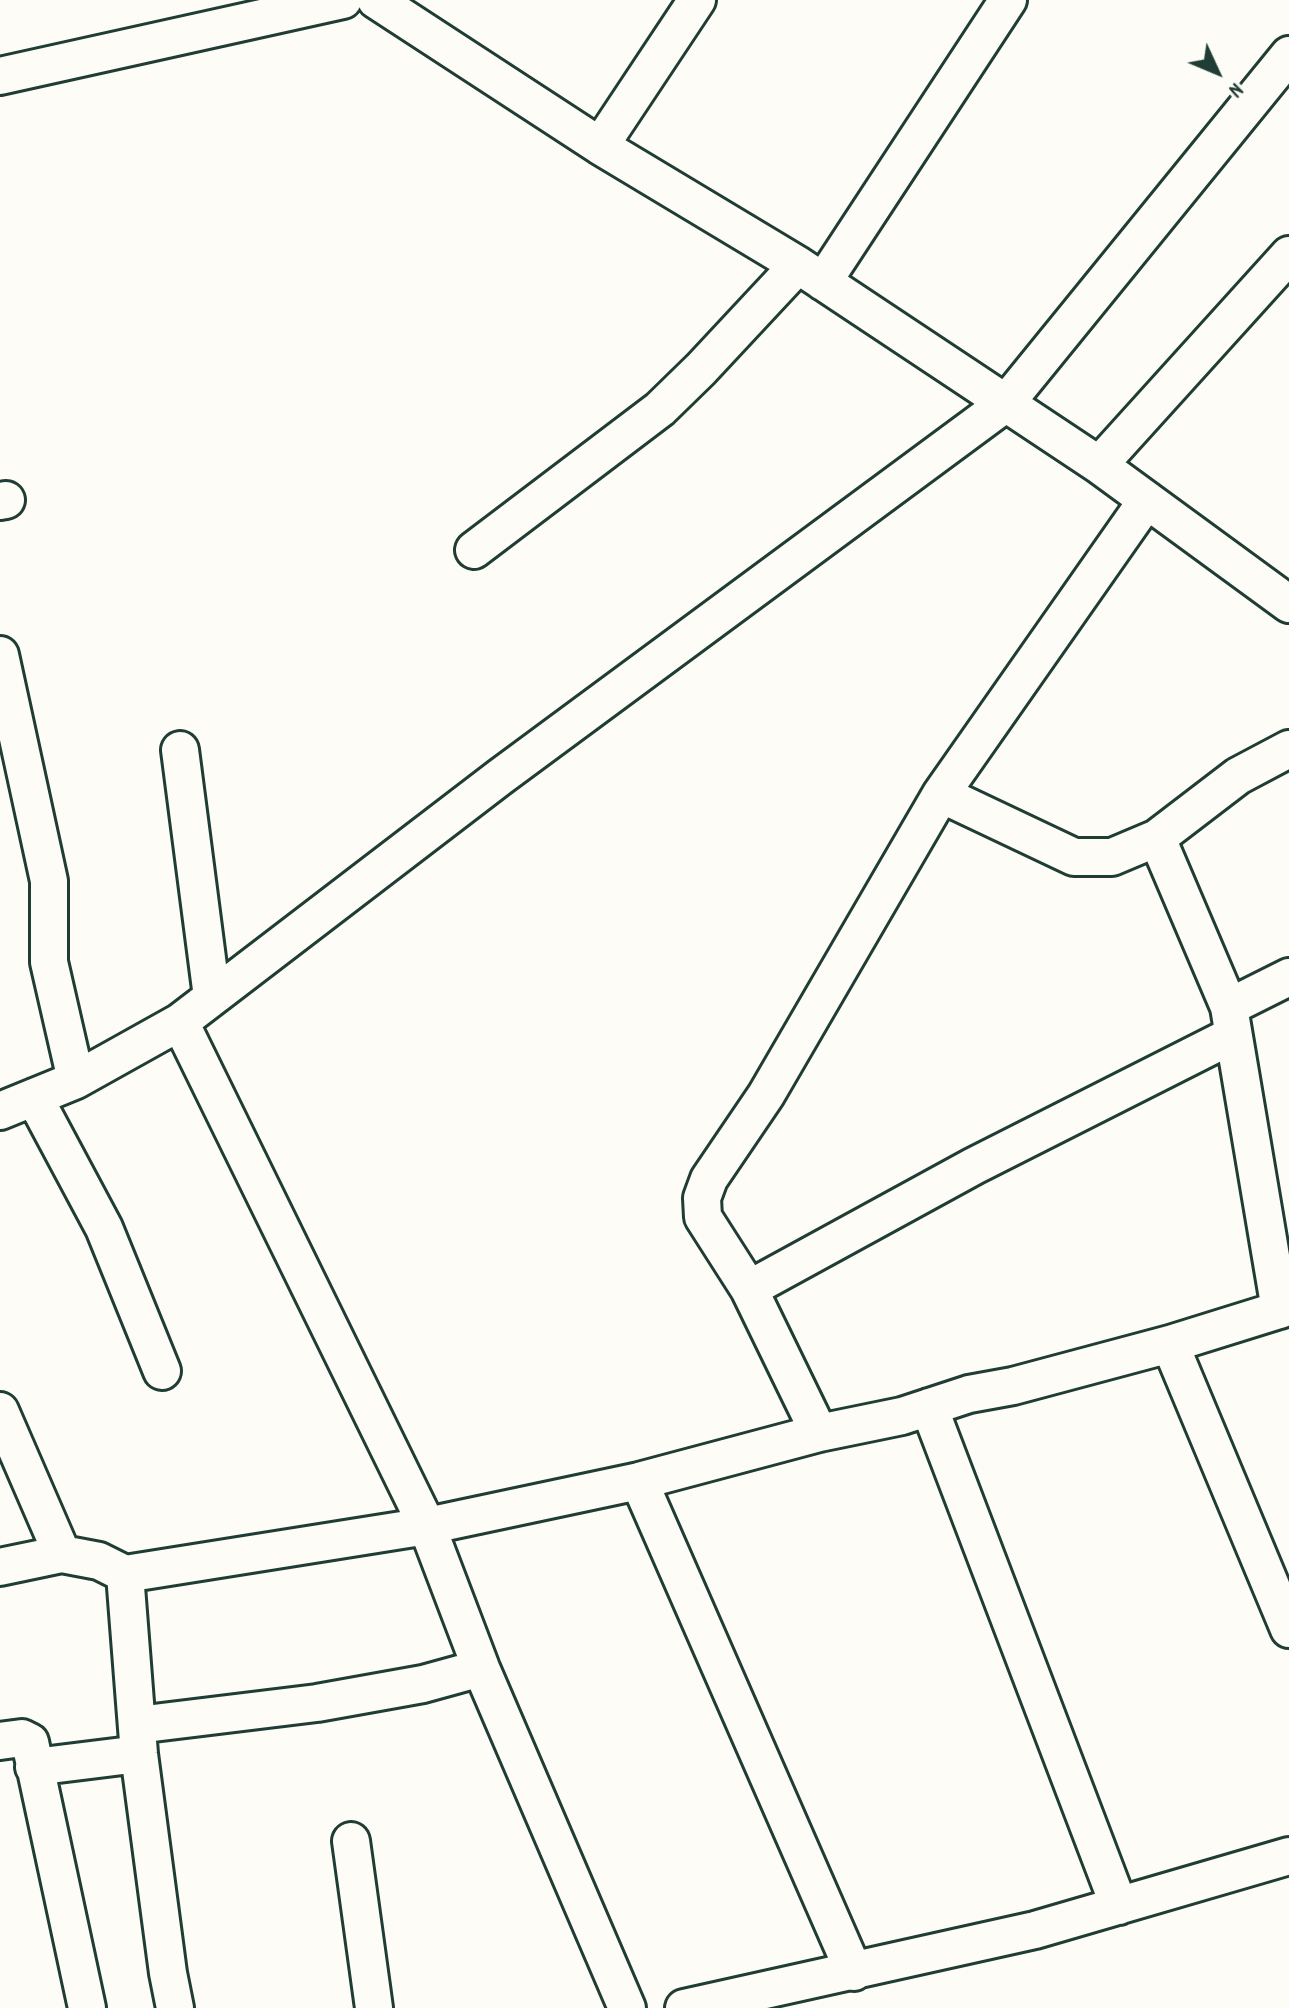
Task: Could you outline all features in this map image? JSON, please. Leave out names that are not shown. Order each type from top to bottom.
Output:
[{"type":"street","points":[[0,76],[343,0]]},
{"type":"street","points":[[376,0],[600,146],[811,273],[1285,593]]},
{"type":"street","points":[[600,146],[697,0]]},
{"type":"street","points":[[474,550],[660,409],[811,273],[1008,0]]},
{"type":"street","points":[[0,1111],[76,1080],[180,1022],[500,777],[1006,403],[1289,55]]},
{"type":"street","points":[[1099,465],[1289,255]]},
{"type":"street","points":[[819,1433],[749,1289],[703,1217],[702,1198],[709,1179],[766,1095],[941,794],[1147,500]]},
{"type":"street","points":[[0,655],[8,733],[49,881],[49,962],[76,1080]]},
{"type":"street","points":[[941,794],[1074,857],[1112,857],[1157,838],[1238,776],[1289,749]]},
{"type":"street","points":[[180,750],[212,997]]},
{"type":"street","points":[[0,1567],[62,1554],[99,1561],[125,1574],[427,1526],[639,1481],[819,1433],[902,1416],[969,1394],[1013,1386],[1170,1344],[1284,1308],[1231,1021],[1157,838]]},
{"type":"street","points":[[749,1289],[1231,1021],[1289,977]]},
{"type":"street","points":[[180,1022],[427,1526],[481,1668],[627,2008]]},
{"type":"street","points":[[34,1097],[104,1228],[162,1371]]},
{"type":"street","points":[[1170,1344],[1289,1629]]},
{"type":"street","points":[[929,1407],[1119,1906]]},
{"type":"street","points":[[0,1411],[62,1554]]},
{"type":"street","points":[[639,1481],[854,1972]]},
{"type":"street","points":[[125,1574],[138,1739],[175,2008]]},
{"type":"street","points":[[34,1767],[138,1739],[423,1684],[481,1668]]},
{"type":"street","points":[[0,1741],[22,1738],[30,1742],[87,2008]]},
{"type":"street","points":[[351,1841],[374,2008]]},
{"type":"street","points":[[684,2008],[1035,1930],[1289,1856]]}]
